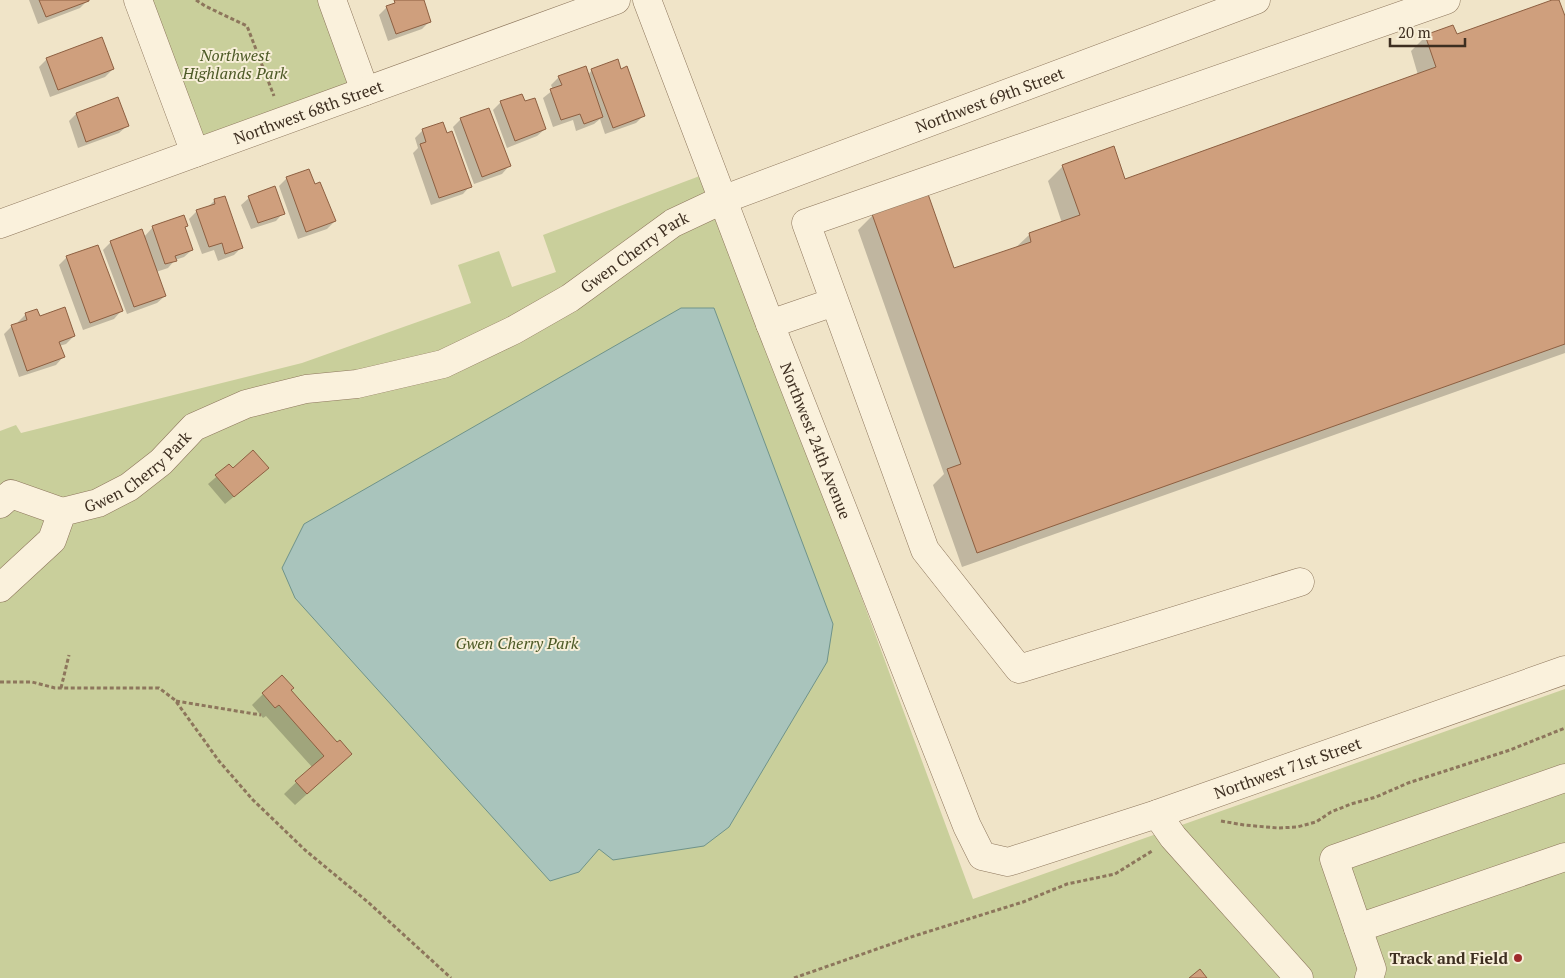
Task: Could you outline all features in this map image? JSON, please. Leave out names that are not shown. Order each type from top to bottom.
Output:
[{"type":"street","points":[[138,0],[195,153]]},
{"type":"street","points":[[332,0],[365,91]]},
{"type":"street","name":"Northwest 68th Street","points":[[0,224],[616,0]]},
{"type":"street","name":"Northwest 24th Avenue","points":[[647,0],[722,200],[966,826],[982,856],[1008,862]]},
{"type":"street","name":"Northwest 69th Street","points":[[722,200],[1256,0]]},
{"type":"street","points":[[1300,582],[1019,669],[924,550],[806,223],[1446,0]]},
{"type":"street","name":"Gwen Cherry Park","points":[[0,504],[11,494],[62,512],[98,503],[129,487],[161,462],[194,427],[246,404],[306,389],[358,384],[443,364],[514,330],[570,298],[673,223],[722,200]]},
{"type":"street","points":[[770,324],[834,302]]},
{"type":"street","name":"Gwen Cherry Park","points":[[0,588],[52,540],[62,512]]},
{"type":"street","name":"Northwest 71st Street","points":[[1008,862],[1157,814],[1565,670]]},
{"type":"street","points":[[1369,978],[1372,968],[1334,859],[1565,778]]},
{"type":"street","points":[[1157,814],[1173,837],[1299,978]]},
{"type":"street","points":[[1358,928],[1565,857]]},
{"type":"path","points":[[196,0],[246,26],[274,96]]},
{"type":"path","points":[[61,688],[69,655]]},
{"type":"path","points":[[0,682],[32,682],[55,688],[159,688],[175,700],[219,761],[253,800],[317,860],[369,903],[451,978]]},
{"type":"path","points":[[175,700],[261,715]]},
{"type":"path","points":[[1214,822],[1221,821],[1278,828],[1297,827],[1316,822],[1331,812],[1351,804],[1376,797],[1408,783],[1510,750],[1565,728]]},
{"type":"path","points":[[794,978],[914,936],[1023,902],[1067,884],[1114,874],[1173,837]]},
{"type":"green space","name":"Northwest Highlands Park","points":[[146,0],[326,0],[358,87],[196,149]]},
{"type":"green space","name":"Gwen Cherry Park","points":[[705,174],[973,899],[1565,689],[1565,978],[0,978],[0,431],[16,425],[21,433],[302,363],[471,303],[458,265],[499,251],[512,287],[556,272],[543,235]]},
{"type":"water","points":[[681,308],[714,308],[833,624],[827,662],[729,827],[704,846],[613,860],[599,849],[579,872],[550,881],[295,598],[282,568],[304,524]]},
{"type":"building","points":[[39,0],[89,0],[89,1],[46,17]]},
{"type":"building","points":[[394,0],[424,0],[431,22],[396,34],[386,6],[395,3]]},
{"type":"building","points":[[1552,0],[1559,0],[1565,16],[1565,344],[977,553],[947,469],[961,464],[872,214],[928,194],[954,268],[1031,242],[1029,233],[1080,215],[1062,165],[1114,146],[1125,179],[1436,67],[1425,35],[1453,25],[1457,34]]},
{"type":"building","points":[[102,37],[114,69],[58,90],[46,58]]},
{"type":"building","points":[[618,59],[621,69],[627,66],[645,116],[613,128],[591,69]]},
{"type":"building","points":[[586,66],[603,117],[584,124],[580,114],[561,120],[550,89],[562,85],[558,76]]},
{"type":"building","points":[[522,94],[525,101],[535,98],[546,129],[515,141],[500,101]]},
{"type":"building","points":[[118,97],[129,126],[86,142],[76,113]]},
{"type":"building","points":[[489,108],[511,166],[482,177],[460,118]]},
{"type":"building","points":[[443,122],[447,133],[452,131],[472,187],[439,198],[420,144],[426,142],[422,129]]},
{"type":"building","points":[[309,169],[315,184],[320,182],[336,221],[306,232],[286,177]]},
{"type":"building","points":[[275,186],[285,214],[258,223],[248,196]]},
{"type":"building","points":[[225,196],[243,248],[225,254],[222,243],[209,247],[196,210],[215,204],[214,199]]},
{"type":"building","points":[[184,215],[188,226],[185,227],[193,250],[175,256],[177,261],[165,264],[152,226]]},
{"type":"building","points":[[142,229],[166,296],[134,307],[110,241]]},
{"type":"building","points":[[98,245],[123,311],[90,323],[66,256]]},
{"type":"building","points":[[65,307],[75,336],[59,342],[65,357],[27,371],[11,325],[27,320],[25,313],[37,309],[40,316]]},
{"type":"building","points":[[253,450],[269,468],[234,497],[215,475],[229,464],[233,468]]},
{"type":"building","points":[[282,675],[294,688],[291,690],[337,742],[340,740],[352,754],[307,794],[295,781],[324,756],[279,705],[275,708],[262,693]]},
{"type":"building","points":[[1200,969],[1207,978],[1189,978]]},
{"type":"place","name":"Track and Field","points":[[1518,958]]}]
